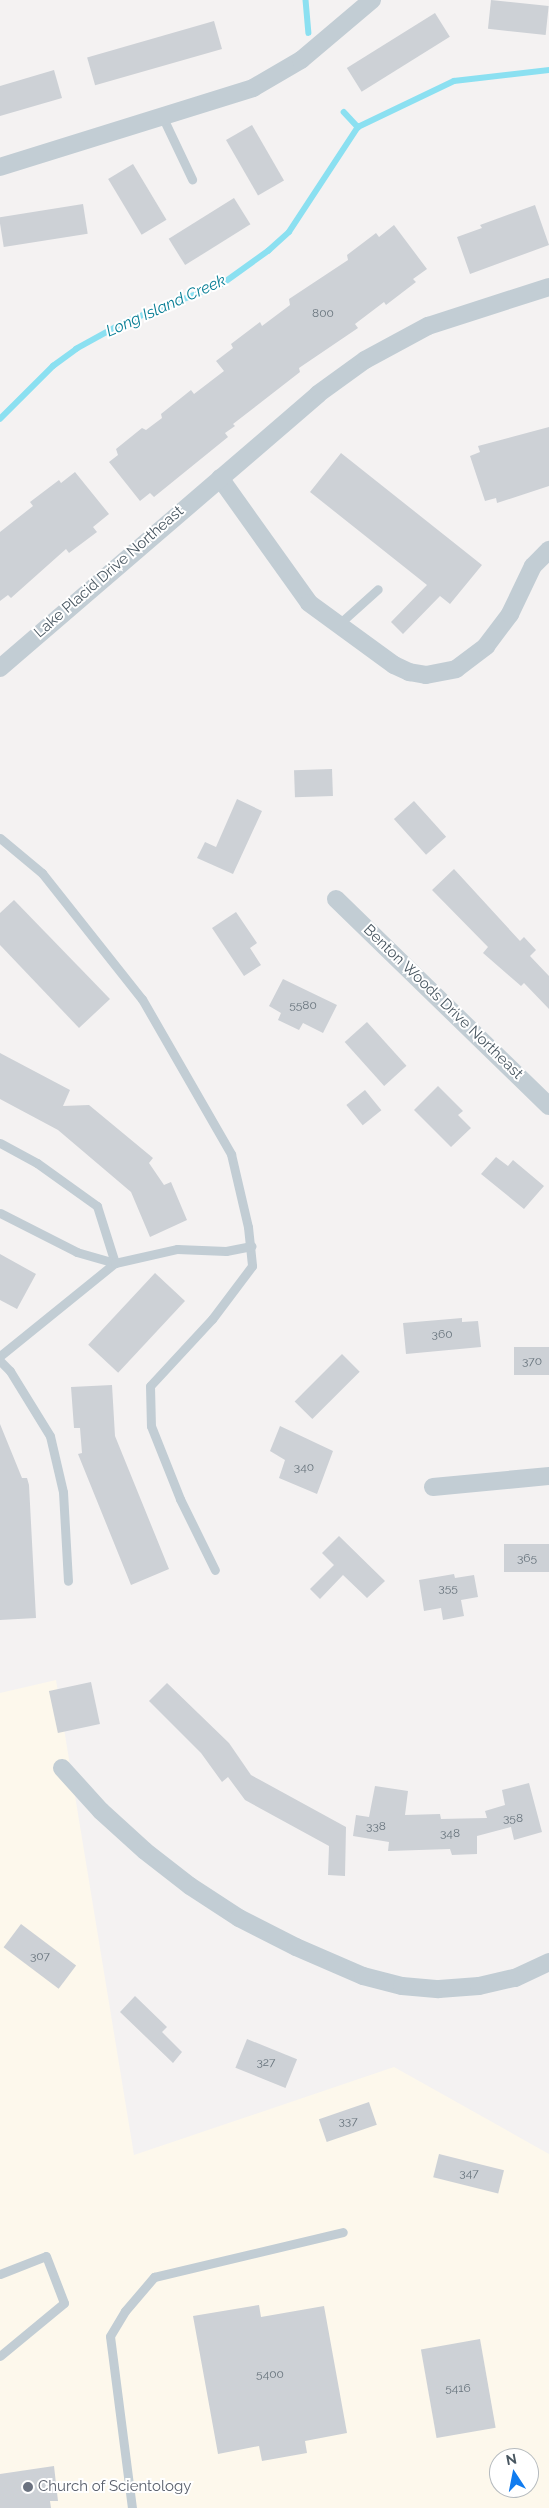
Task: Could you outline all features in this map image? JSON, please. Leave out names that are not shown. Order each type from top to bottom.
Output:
[{"type":"street","points":[[0,167],[163,118],[253,88],[301,60],[372,0]]},
{"type":"street","name":"Lake Placid Drive Northeast","points":[[0,668],[318,394],[365,360],[428,326],[549,287]]},
{"type":"street","points":[[220,478],[309,603],[394,665],[409,672],[426,675],[456,669],[486,646],[510,614],[533,566],[549,550]]},
{"type":"street","name":"Benton Woods Drive Northeast","points":[[336,898],[549,1106]]},
{"type":"street","points":[[433,1487],[549,1476]]},
{"type":"street","points":[[62,1768],[145,1852],[190,1886],[238,1918],[296,1948],[363,1976],[412,1987],[439,1989],[479,1986],[515,1978],[549,1962]]},
{"type":"lane","points":[[163,118],[192,179]]},
{"type":"lane","points":[[339,624],[378,589]]},
{"type":"lane","points":[[0,838],[42,872],[142,999],[231,1154],[252,1246],[252,1266],[212,1319],[150,1386],[151,1426],[180,1499],[215,1570]]},
{"type":"lane","points":[[0,1143],[37,1163],[97,1206],[116,1263]]},
{"type":"lane","points":[[0,1213],[77,1252],[116,1263]]},
{"type":"lane","points":[[0,1356],[116,1263],[177,1249],[226,1251],[252,1246]]},
{"type":"lane","points":[[0,1361],[10,1371],[50,1436],[63,1492],[68,1581]]},
{"type":"lane","points":[[132,2508],[110,2336],[124,2311],[154,2277],[343,2232]]},
{"type":"lane","points":[[0,2274],[46,2256],[64,2303],[0,2356]]},
{"type":"shaded area","points":[[56,1680],[134,2155],[394,2067],[549,2154],[549,2508],[0,2508],[0,1693]]},
{"type":"building","points":[[491,0],[549,6],[546,35],[488,29]]},
{"type":"building","points":[[435,13],[450,37],[362,92],[347,68]]},
{"type":"building","points":[[214,21],[222,49],[95,85],[87,57]]},
{"type":"building","points":[[54,70],[62,98],[0,116],[0,86]]},
{"type":"building","points":[[252,125],[284,180],[258,195],[226,140]]},
{"type":"building","points":[[133,164],[166,220],[142,235],[108,179]]},
{"type":"building","points":[[234,198],[250,224],[185,265],[169,239]]},
{"type":"building","points":[[83,204],[88,234],[4,247],[0,217]]},
{"type":"building","points":[[535,205],[549,245],[470,274],[457,237],[482,228],[480,225]]},
{"type":"building","points":[[394,225],[427,269],[413,279],[416,282],[386,305],[384,302],[355,324],[358,328],[299,368],[300,372],[233,424],[235,426],[225,433],[228,437],[154,497],[150,493],[140,501],[109,462],[118,455],[116,449],[142,428],[146,430],[162,418],[161,414],[191,390],[194,394],[224,371],[216,361],[233,348],[231,344],[260,322],[262,326],[290,305],[289,299],[348,260],[347,255],[376,233],[379,237]]},
{"type":"building","points":[[549,427],[549,486],[497,503],[496,498],[485,501],[470,456],[480,452],[478,446]]},
{"type":"building","points":[[341,453],[482,565],[450,604],[440,596],[403,634],[391,622],[427,585],[310,492]]},
{"type":"building","points":[[75,472],[109,514],[93,527],[97,532],[69,553],[66,549],[11,598],[8,595],[0,601],[0,532],[33,506],[30,502],[59,480],[61,483]]},
{"type":"building","points":[[332,769],[333,796],[295,797],[294,770]]},
{"type":"building","points":[[237,799],[262,811],[233,874],[197,858],[205,842],[216,847]]},
{"type":"building","points":[[414,801],[446,837],[426,855],[394,819]]},
{"type":"building","points":[[454,869],[520,941],[524,937],[536,950],[530,956],[549,976],[549,1009],[524,983],[521,986],[483,953],[488,947],[432,890]]},
{"type":"building","points":[[14,900],[110,999],[79,1028],[0,945],[0,913]]},
{"type":"building","points":[[236,912],[257,943],[250,948],[261,965],[244,976],[212,928]]},
{"type":"building","points":[[283,979],[337,1005],[323,1033],[303,1023],[299,1030],[278,1020],[281,1013],[269,1006]]},
{"type":"building","points":[[367,1022],[406,1066],[384,1086],[345,1042]]},
{"type":"building","points":[[0,1053],[70,1090],[63,1106],[89,1105],[153,1158],[149,1163],[164,1185],[171,1182],[187,1220],[150,1237],[131,1192],[58,1130],[0,1099]]},
{"type":"building","points":[[438,1086],[463,1111],[458,1115],[471,1128],[451,1147],[414,1110]]},
{"type":"building","points":[[365,1090],[381,1110],[363,1125],[346,1105]]},
{"type":"building","points":[[496,1157],[508,1166],[513,1160],[544,1186],[524,1209],[481,1174]]},
{"type":"building","points":[[0,1254],[36,1274],[17,1309],[0,1300]]},
{"type":"building","points":[[155,1273],[185,1301],[118,1373],[88,1345]]},
{"type":"building","points":[[462,1318],[462,1322],[478,1321],[481,1347],[406,1354],[403,1323]]},
{"type":"building","points":[[514,1347],[549,1347],[549,1375],[514,1375]]},
{"type":"building","points":[[342,1354],[360,1372],[312,1419],[295,1401]]},
{"type":"building","points":[[112,1385],[115,1436],[169,1569],[131,1585],[78,1454],[82,1453],[80,1428],[74,1428],[71,1387]]},
{"type":"building","points":[[0,1424],[22,1478],[27,1478],[29,1485],[36,1618],[0,1620]]},
{"type":"building","points":[[280,1426],[333,1451],[317,1494],[279,1478],[285,1460],[270,1451]]},
{"type":"building","points":[[339,1536],[385,1581],[367,1598],[343,1575],[320,1599],[310,1589],[334,1565],[322,1553]]},
{"type":"building","points":[[504,1544],[549,1544],[549,1572],[504,1572]]},
{"type":"building","points":[[454,1574],[455,1578],[474,1575],[478,1597],[461,1600],[464,1616],[443,1620],[441,1608],[424,1611],[419,1580]]},
{"type":"building","points":[[91,1682],[100,1724],[58,1733],[49,1691]]},
{"type":"building","points":[[167,1683],[229,1743],[251,1775],[346,1827],[345,1876],[328,1875],[329,1846],[245,1800],[228,1777],[222,1782],[201,1753],[149,1701]]},
{"type":"building","points":[[529,1783],[542,1832],[514,1840],[511,1827],[477,1836],[477,1854],[452,1855],[450,1849],[388,1851],[389,1842],[353,1836],[356,1815],[369,1817],[375,1786],[408,1791],[405,1815],[440,1814],[441,1819],[487,1818],[485,1811],[505,1805],[502,1790]]},
{"type":"building","points":[[21,1924],[76,1966],[59,1989],[4,1947]]},
{"type":"building","points":[[135,1996],[167,2027],[162,2032],[182,2052],[173,2063],[120,2012]]},
{"type":"building","points":[[247,2039],[297,2059],[285,2088],[235,2068]]},
{"type":"building","points":[[369,2102],[377,2125],[327,2142],[319,2119]]},
{"type":"building","points":[[439,2154],[504,2170],[498,2193],[433,2177]]},
{"type":"building","points":[[259,2305],[261,2317],[324,2306],[347,2433],[305,2441],[307,2453],[262,2461],[259,2446],[218,2454],[193,2316]]},
{"type":"building","points":[[480,2339],[496,2428],[437,2438],[421,2349]]},
{"type":"building","name":"Church of Scientology","points":[[54,2466],[58,2501],[50,2501],[51,2508],[0,2508],[0,2474]]},
{"type":"waterway","points":[[306,0],[309,33]]},
{"type":"waterway","name":"Long Island Creek","points":[[0,419],[53,366],[76,349],[125,322],[222,284],[268,251],[289,232],[358,127],[454,81],[549,70]]},
{"type":"waterway","points":[[344,112],[358,127]]},
{"type":"place","name":"Church of Scientology","points":[[28,2487]]}]
